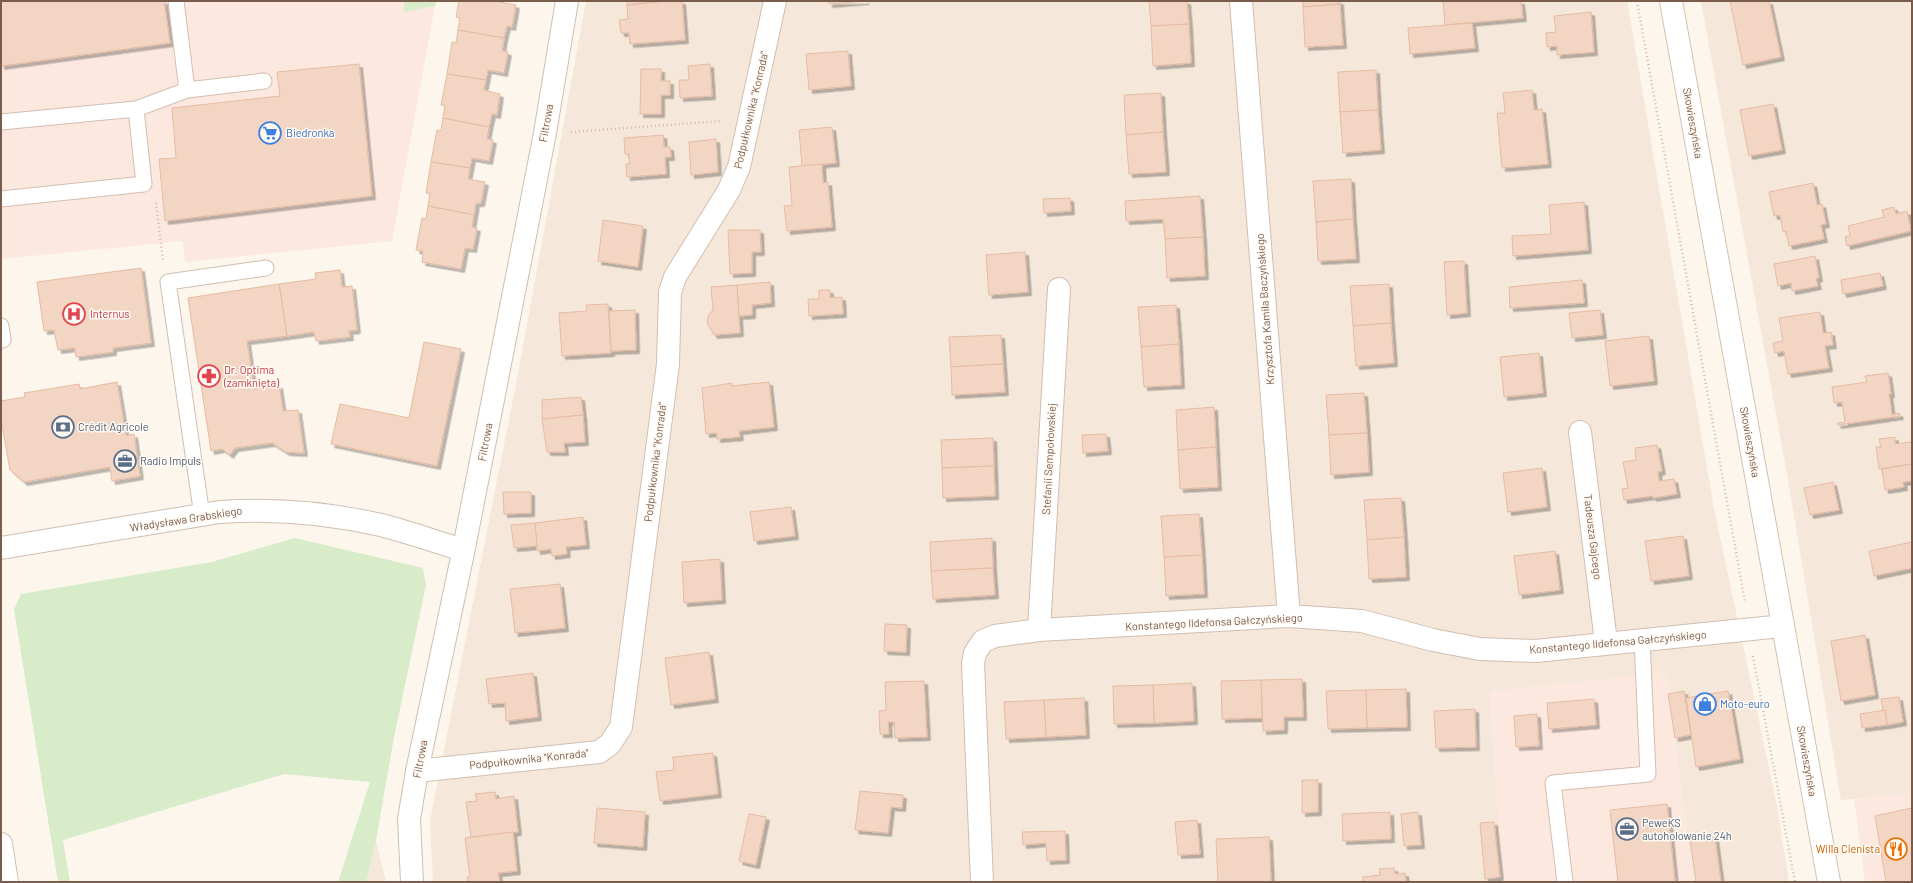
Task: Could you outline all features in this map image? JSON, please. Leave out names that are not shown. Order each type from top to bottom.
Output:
[{"type":"street","name":"Filtrowa","points":[[412,882],[409,819],[417,771],[463,550],[545,133],[567,1]]},
{"type":"street","name":"Podpułkownika \"Konrada\"","points":[[417,771],[599,752],[610,744],[621,727],[668,364],[670,292],[675,277],[729,190],[739,167],[775,1]]},
{"type":"street","name":"Krzysztofa Kamila Baczyńskiego","points":[[1241,1],[1290,616]]},
{"type":"street","name":"Skowieszyńska","points":[[1671,1],[1829,882]]},
{"type":"street","name":"Stefanii Sempołowskiej","points":[[1039,630],[1059,288]]},
{"type":"street","name":"Tadeusza Gajcego","points":[[1580,432],[1606,642]]},
{"type":"street","name":"Władysława Grabskiego","points":[[1,548],[248,510],[302,511],[382,526],[463,550]]},
{"type":"street","name":"Konstantego Ildefonsa Gałczyńskiego","points":[[982,882],[973,663],[975,653],[983,641],[995,636],[1039,630],[1290,616],[1362,621],[1433,640],[1480,649],[1536,651],[1606,642],[1783,626]]},
{"type":"street","points":[[1,844],[7,882]]},
{"type":"lane","points":[[176,1],[187,90]]},
{"type":"lane","points":[[1,122],[136,109],[187,90],[264,81]]},
{"type":"lane","points":[[1,199],[144,184],[136,109]]},
{"type":"lane","points":[[202,516],[168,282],[266,268]]},
{"type":"lane","points":[[1565,882],[1553,783],[1648,774],[1642,639]]},
{"type":"path","points":[[1637,1],[1744,602],[1746,630],[1752,653],[1796,882]]},
{"type":"path","points":[[545,133],[749,120]]},
{"type":"path","points":[[144,184],[155,192],[161,254]]},
{"type":"shaded area","points":[[1,1],[405,1],[403,12],[435,6],[392,241],[185,262],[183,241],[1,259]]},
{"type":"shaded area","points":[[586,1],[1627,1],[1714,508],[1777,806],[1789,882],[1693,882],[1666,673],[1490,692],[1503,882],[433,882],[430,821],[517,379]]},
{"type":"shaded area","points":[[1701,1],[1912,1],[1912,793],[1841,800],[1789,485]]},
{"type":"shaded area","points":[[1666,673],[1693,882],[1503,882],[1490,692]]},
{"type":"shaded area","points":[[1912,793],[1912,882],[1865,882],[1854,799]]},
{"type":"shaded area","points":[[376,841],[386,882],[366,882]]},
{"type":"green space","points":[[405,1],[436,1],[435,6],[403,12]]},
{"type":"green space","points":[[295,538],[423,568],[426,585],[394,737],[376,841],[366,882],[338,882],[370,782],[284,774],[63,840],[70,882],[58,882],[14,609],[21,594],[212,562]]},
{"type":"building","points":[[1,1],[164,1],[170,43],[1,66]]},
{"type":"building","points":[[459,1],[499,1],[516,5],[512,27],[507,26],[504,38],[458,30],[460,18],[456,17]]},
{"type":"building","points":[[627,1],[668,1],[627,5]]},
{"type":"building","points":[[682,1],[685,40],[630,44],[629,33],[621,33],[619,20],[628,19],[627,5]]},
{"type":"building","points":[[829,1],[866,1],[829,4]]},
{"type":"building","points":[[1149,1],[1187,1],[1189,24],[1151,26]]},
{"type":"building","points":[[1303,1],[1340,1],[1340,4],[1303,7]]},
{"type":"building","points":[[1443,1],[1521,1],[1523,18],[1445,25]]},
{"type":"building","points":[[1730,1],[1769,1],[1781,57],[1743,65]]},
{"type":"building","points":[[1340,4],[1343,45],[1305,47],[1303,7]]},
{"type":"building","points":[[1591,12],[1594,52],[1557,55],[1557,46],[1547,47],[1546,33],[1556,32],[1554,16]]},
{"type":"building","points":[[1472,23],[1475,48],[1410,54],[1408,28]]},
{"type":"building","points":[[1189,24],[1191,63],[1153,66],[1151,26]]},
{"type":"building","points":[[458,30],[504,38],[502,51],[508,52],[504,73],[488,70],[486,80],[447,74],[452,42],[456,43]]},
{"type":"building","points":[[848,51],[851,86],[809,90],[806,54]]},
{"type":"building","name":"Biedronka","points":[[359,64],[372,196],[165,221],[159,159],[176,158],[172,108],[280,96],[277,72]]},
{"type":"building","points":[[710,64],[712,96],[680,98],[679,80],[689,80],[688,66]]},
{"type":"building","points":[[641,69],[661,69],[661,81],[670,81],[670,95],[661,95],[661,114],[640,114]]},
{"type":"building","points":[[1376,70],[1378,110],[1340,112],[1338,72]]},
{"type":"building","points":[[447,74],[486,80],[484,90],[500,94],[497,115],[492,114],[489,127],[443,118],[445,106],[441,105]]},
{"type":"building","points":[[1532,90],[1534,110],[1542,109],[1548,164],[1502,168],[1497,113],[1505,113],[1503,93]]},
{"type":"building","points":[[1161,93],[1163,132],[1126,135],[1124,95]]},
{"type":"building","points":[[1773,104],[1782,150],[1749,156],[1740,110]]},
{"type":"building","points":[[1378,110],[1381,150],[1343,153],[1340,112]]},
{"type":"building","points":[[443,118],[489,127],[487,139],[493,140],[489,161],[472,158],[470,168],[431,162],[437,130],[441,131]]},
{"type":"building","points":[[832,127],[836,163],[802,166],[799,130]]},
{"type":"building","points":[[1163,132],[1166,172],[1129,174],[1126,135]]},
{"type":"building","points":[[663,135],[664,147],[670,147],[671,157],[665,157],[666,174],[627,177],[626,164],[629,164],[629,154],[625,154],[624,138]]},
{"type":"building","points":[[716,139],[718,172],[691,175],[689,142]]},
{"type":"building","points":[[431,162],[470,168],[468,179],[485,182],[481,203],[476,203],[474,215],[428,206],[430,194],[426,193]]},
{"type":"building","points":[[822,164],[823,183],[828,182],[832,227],[787,231],[784,206],[792,205],[789,167]]},
{"type":"building","points":[[1351,179],[1353,219],[1316,222],[1313,181]]},
{"type":"building","points":[[1813,183],[1817,205],[1822,204],[1826,224],[1821,225],[1824,239],[1789,246],[1786,231],[1783,232],[1780,215],[1774,216],[1769,192]]},
{"type":"building","points":[[1200,196],[1203,237],[1165,239],[1163,219],[1126,221],[1125,201]]},
{"type":"building","points":[[1070,198],[1071,211],[1044,213],[1043,199]]},
{"type":"building","points":[[1584,202],[1588,250],[1513,256],[1512,236],[1551,234],[1549,205]]},
{"type":"building","points":[[428,206],[474,215],[472,227],[477,228],[473,249],[465,248],[461,269],[422,262],[423,251],[416,250],[422,218],[426,219]]},
{"type":"building","points":[[1894,207],[1896,214],[1907,211],[1911,231],[1847,246],[1845,237],[1850,235],[1848,226],[1884,217],[1882,210]]},
{"type":"building","points":[[1353,219],[1356,259],[1318,261],[1316,222]]},
{"type":"building","points":[[603,220],[643,226],[638,267],[598,261]]},
{"type":"building","points":[[728,230],[760,230],[761,252],[752,252],[752,273],[730,274]]},
{"type":"building","points":[[1203,237],[1205,276],[1167,278],[1165,239]]},
{"type":"building","points":[[1025,252],[1028,292],[989,295],[986,255]]},
{"type":"building","points":[[1815,256],[1819,278],[1816,279],[1818,286],[1792,291],[1791,283],[1778,286],[1774,264]]},
{"type":"building","points":[[1464,261],[1467,313],[1447,315],[1444,262]]},
{"type":"building","points":[[141,268],[151,343],[113,348],[113,352],[76,357],[75,348],[58,350],[54,330],[44,331],[37,282]]},
{"type":"building","points":[[340,270],[342,287],[352,286],[357,330],[349,331],[350,337],[316,341],[314,332],[287,336],[279,284],[316,279],[315,273]]},
{"type":"building","points":[[1880,273],[1883,286],[1843,294],[1841,280]]},
{"type":"building","points":[[1582,280],[1584,303],[1510,308],[1509,287]]},
{"type":"building","points":[[770,282],[771,303],[752,305],[752,315],[739,316],[737,285]]},
{"type":"building","points":[[279,284],[287,336],[247,341],[254,389],[279,385],[283,411],[298,410],[304,453],[286,452],[272,443],[235,448],[230,455],[222,449],[211,451],[188,298]]},
{"type":"building","points":[[1389,284],[1391,323],[1353,326],[1350,286]]},
{"type":"building","points":[[737,285],[740,333],[714,335],[707,323],[708,316],[713,310],[711,287]]},
{"type":"building","points":[[819,290],[830,290],[830,298],[842,297],[843,314],[809,316],[808,299],[819,299]]},
{"type":"building","points":[[608,304],[611,353],[562,356],[559,313],[587,311],[586,305]]},
{"type":"building","points":[[1176,305],[1179,344],[1141,347],[1138,307]]},
{"type":"building","points":[[635,310],[636,350],[611,351],[609,311]]},
{"type":"building","points":[[1600,310],[1603,335],[1572,338],[1569,313]]},
{"type":"building","points":[[1820,312],[1823,333],[1831,332],[1833,345],[1825,346],[1829,368],[1788,374],[1784,351],[1775,353],[1773,343],[1783,341],[1779,318]]},
{"type":"building","points":[[1391,323],[1394,363],[1356,366],[1353,326]]},
{"type":"building","points":[[1001,335],[1003,364],[951,367],[949,337]]},
{"type":"building","points":[[1649,336],[1654,381],[1610,386],[1605,341]]},
{"type":"building","points":[[424,342],[461,349],[437,466],[331,444],[340,404],[409,418]]},
{"type":"building","points":[[1179,344],[1181,385],[1144,387],[1141,347]]},
{"type":"building","points":[[1539,353],[1543,393],[1504,397],[1500,357]]},
{"type":"building","points":[[1003,364],[1005,392],[952,395],[951,367]]},
{"type":"building","points":[[1888,373],[1892,415],[1899,413],[1900,416],[1838,425],[1837,423],[1845,422],[1842,402],[1834,403],[1832,387],[1867,382],[1865,376]]},
{"type":"building","name":"Crédit Agricole","points":[[117,382],[126,436],[134,434],[140,476],[112,481],[110,467],[24,482],[10,470],[1,419],[1,401],[25,397],[24,393],[79,384],[80,389]]},
{"type":"building","points":[[769,382],[774,427],[739,431],[740,437],[717,439],[717,433],[706,434],[702,388],[732,383],[731,386]]},
{"type":"building","points":[[1364,393],[1367,433],[1329,435],[1326,395]]},
{"type":"building","points":[[581,397],[583,415],[542,419],[542,400]]},
{"type":"building","points":[[1214,407],[1216,447],[1178,450],[1176,410]]},
{"type":"building","points":[[583,415],[585,442],[564,443],[565,452],[547,452],[542,419]]},
{"type":"building","points":[[1367,433],[1369,472],[1331,475],[1329,435]]},
{"type":"building","points":[[1106,434],[1108,451],[1083,453],[1082,435]]},
{"type":"building","points":[[1895,437],[1895,444],[1912,442],[1912,464],[1879,469],[1876,447],[1881,447],[1879,439]]},
{"type":"building","points":[[993,438],[994,466],[942,468],[941,440]]},
{"type":"building","points":[[1657,445],[1662,471],[1658,472],[1659,481],[1674,479],[1677,494],[1653,498],[1653,496],[1624,500],[1622,489],[1628,488],[1623,462],[1636,460],[1635,448]]},
{"type":"building","points":[[1216,447],[1218,487],[1180,489],[1178,450]]},
{"type":"building","points":[[1912,464],[1912,481],[1903,482],[1904,487],[1885,490],[1882,469]]},
{"type":"building","points":[[994,466],[995,496],[943,498],[942,468]]},
{"type":"building","points":[[1542,468],[1547,507],[1508,512],[1503,473]]},
{"type":"building","points":[[1833,482],[1839,510],[1810,515],[1804,488]]},
{"type":"building","points":[[503,492],[531,492],[531,513],[504,514]]},
{"type":"building","points":[[1401,498],[1404,537],[1367,540],[1364,500]]},
{"type":"building","points":[[791,507],[795,536],[754,541],[750,512]]},
{"type":"building","points":[[1199,514],[1202,555],[1164,557],[1161,516]]},
{"type":"building","points":[[583,517],[586,545],[566,547],[567,554],[552,556],[551,549],[537,551],[535,523]]},
{"type":"building","points":[[535,523],[537,546],[514,548],[511,525]]},
{"type":"building","points":[[1683,536],[1689,576],[1651,581],[1645,541]]},
{"type":"building","points":[[1404,537],[1406,577],[1369,579],[1367,540]]},
{"type":"building","points":[[992,538],[993,568],[931,571],[930,542]]},
{"type":"building","points":[[1912,542],[1912,568],[1874,576],[1869,551]]},
{"type":"building","points":[[1555,551],[1560,590],[1519,595],[1514,556]]},
{"type":"building","points":[[1202,555],[1204,594],[1166,596],[1164,557]]},
{"type":"building","points":[[720,559],[722,600],[684,603],[682,562]]},
{"type":"building","points":[[993,568],[995,595],[933,599],[931,571]]},
{"type":"building","points":[[560,584],[565,628],[515,633],[510,589]]},
{"type":"building","points":[[885,624],[907,625],[906,652],[884,651]]},
{"type":"building","points":[[1865,635],[1875,695],[1841,701],[1831,641]]},
{"type":"building","points":[[709,652],[715,699],[671,705],[665,658]]},
{"type":"building","points":[[533,673],[538,717],[506,721],[505,703],[489,704],[486,679]]},
{"type":"building","points":[[1302,679],[1303,717],[1284,717],[1284,730],[1263,731],[1261,680]]},
{"type":"building","points":[[1261,680],[1262,718],[1222,719],[1221,681]]},
{"type":"building","points":[[924,681],[927,737],[895,738],[894,722],[888,722],[889,734],[880,734],[879,711],[886,710],[885,682]]},
{"type":"building","points":[[1192,683],[1194,721],[1154,723],[1153,685]]},
{"type":"building","points":[[1153,685],[1154,723],[1114,724],[1113,686]]},
{"type":"building","points":[[1406,689],[1407,727],[1367,728],[1366,690]]},
{"type":"building","points":[[1366,690],[1367,728],[1328,729],[1326,691]]},
{"type":"building","points":[[1684,691],[1691,735],[1675,738],[1668,694]]},
{"type":"building","points":[[1728,691],[1740,759],[1696,767],[1686,698]]},
{"type":"building","points":[[1899,697],[1903,722],[1887,725],[1885,710],[1883,710],[1881,699]]},
{"type":"building","points":[[1084,698],[1086,735],[1046,737],[1044,700]]},
{"type":"building","points":[[1594,699],[1596,725],[1549,729],[1547,703]]},
{"type":"building","points":[[1044,700],[1046,737],[1006,739],[1004,702]]},
{"type":"building","points":[[1475,709],[1476,747],[1436,748],[1434,711]]},
{"type":"building","points":[[1885,710],[1887,725],[1862,728],[1860,714]]},
{"type":"building","points":[[1537,714],[1539,746],[1516,747],[1514,716]]},
{"type":"building","points":[[713,753],[718,794],[660,801],[656,772],[674,770],[673,757]]},
{"type":"building","points":[[1302,780],[1318,780],[1318,812],[1302,813]]},
{"type":"building","points":[[860,791],[903,795],[902,808],[891,807],[888,833],[855,830]]},
{"type":"building","points":[[495,792],[496,799],[514,796],[518,832],[471,837],[466,802],[477,801],[475,794]]},
{"type":"building","points":[[1667,804],[1675,882],[1618,882],[1610,810]]},
{"type":"building","points":[[597,808],[645,812],[643,847],[594,843]]},
{"type":"building","name":"Willa Cienista","points":[[1912,808],[1912,882],[1886,882],[1875,816]]},
{"type":"building","points":[[1390,812],[1391,839],[1343,841],[1342,814]]},
{"type":"building","points":[[1418,812],[1421,845],[1404,846],[1401,814]]},
{"type":"building","points":[[749,814],[766,817],[756,865],[739,861]]},
{"type":"building","points":[[1197,820],[1200,854],[1178,855],[1175,822]]},
{"type":"building","points":[[1494,822],[1500,877],[1485,879],[1480,823]]},
{"type":"building","points":[[1065,831],[1066,860],[1047,861],[1046,843],[1023,845],[1022,832]]},
{"type":"building","points":[[513,832],[517,871],[498,873],[500,882],[468,882],[467,877],[470,877],[465,838]]},
{"type":"building","points":[[1269,837],[1271,882],[1218,882],[1216,839]]},
{"type":"building","points":[[1715,837],[1721,882],[1696,882],[1690,839]]},
{"type":"building","points":[[1394,868],[1395,874],[1405,873],[1406,882],[1363,882],[1363,877],[1380,875],[1379,869]]},
{"type":"place","name":"Biedronka","points":[[270,133]]},
{"type":"place","name":"Internus","points":[[74,314]]},
{"type":"place","name":"Dr. Optima (zamknięta)","points":[[209,376]]},
{"type":"place","name":"Crédit Agricole","points":[[63,427]]},
{"type":"place","name":"Radio Impuls","points":[[125,461]]},
{"type":"place","name":"Moto-euro","points":[[1705,704]]},
{"type":"place","name":"PeweKS autoholowanie 24h","points":[[1627,829]]},
{"type":"place","name":"Willa Cienista","points":[[1896,849]]}]
